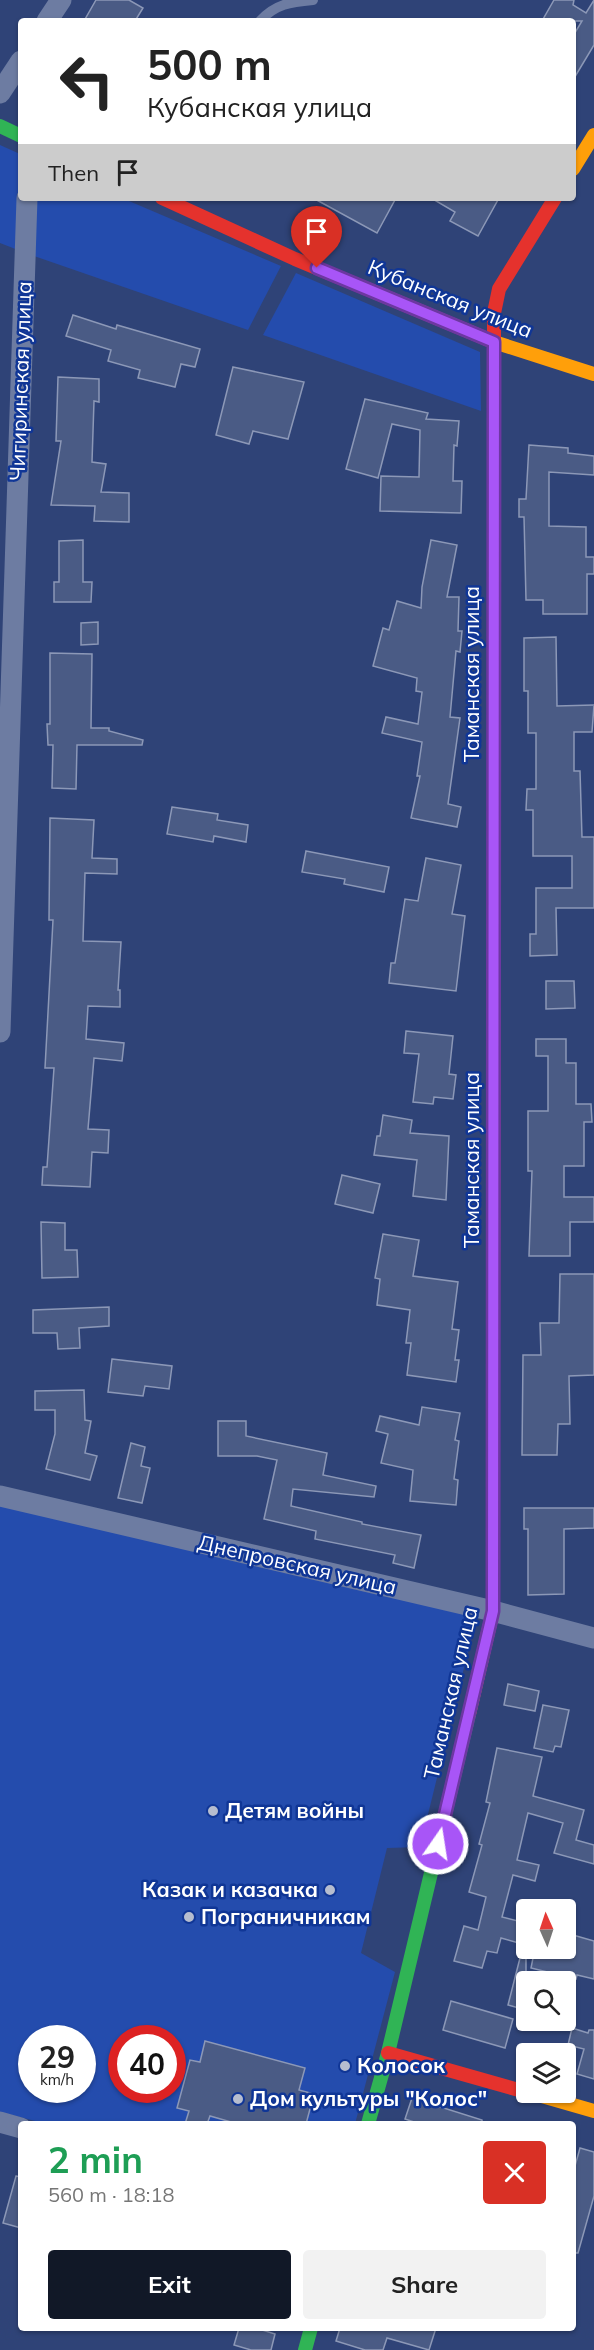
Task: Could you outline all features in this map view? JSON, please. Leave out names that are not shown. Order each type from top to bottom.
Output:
[{"type":"street","points":[[49,18],[61,0]]},
{"type":"street","points":[[0,93],[18,66]]},
{"type":"street","points":[[0,126],[18,135]]},
{"type":"street","points":[[576,164],[594,135]]},
{"type":"street","name":"Чигиринская улица","points":[[0,1032],[27,201]]},
{"type":"street","name":"Кубанская улица","points":[[169,201],[295,259],[494,342],[594,374]]},
{"type":"street","name":"Таманская улица","points":[[369,2121],[388,2054],[493,1611],[494,313],[499,289],[553,201]]},
{"type":"street","name":"Днепровская улица","points":[[0,1496],[493,1611],[594,1638]]},
{"type":"street","points":[[388,2054],[516,2089]]},
{"type":"street","points":[[566,2103],[594,2111]]},
{"type":"street","points":[[0,2122],[18,2127]]},
{"type":"street","points":[[305,2350],[310,2331]]},
{"type":"lane","points":[[263,18],[280,5],[314,0]]},
{"type":"shaded area","points":[[0,145],[18,153],[18,250],[0,243]]},
{"type":"shaded area","points":[[36,201],[129,201],[281,266],[248,330],[34,256]]},
{"type":"shaded area","points":[[296,273],[480,352],[481,411],[263,335]]},
{"type":"shaded area","points":[[0,1502],[477,1615],[420,1847],[387,1848],[361,1953],[395,1972],[356,2121],[35,2121],[0,2112]]},
{"type":"building","points":[[96,0],[129,0],[143,8],[137,18],[86,18]]},
{"type":"building","points":[[554,0],[574,0],[573,5],[586,13],[594,0],[594,45],[576,75],[576,31],[582,21],[576,21],[576,18],[544,18]]},
{"type":"building","points":[[318,201],[394,201],[377,233]]},
{"type":"building","points":[[436,201],[497,201],[478,236],[450,221],[455,212]]},
{"type":"building","points":[[73,315],[116,329],[117,325],[200,349],[195,367],[181,364],[175,387],[138,378],[140,370],[108,361],[111,350],[66,336]]},
{"type":"building","points":[[233,367],[304,382],[288,439],[253,431],[249,444],[216,435]]},
{"type":"building","points":[[58,377],[99,379],[99,402],[94,401],[92,462],[106,464],[101,492],[129,493],[129,522],[94,521],[95,506],[51,505],[61,441],[56,441]]},
{"type":"building","points":[[365,399],[428,413],[426,419],[459,421],[457,446],[454,445],[453,481],[462,481],[461,513],[380,511],[381,476],[419,477],[420,430],[392,424],[378,478],[346,469]]},
{"type":"building","points":[[529,445],[568,448],[568,453],[594,456],[594,475],[549,472],[549,526],[586,527],[586,557],[594,557],[594,574],[587,574],[587,614],[543,614],[543,600],[526,600],[524,517],[519,517],[519,499],[526,499]]},
{"type":"building","points":[[83,540],[83,582],[92,582],[91,602],[54,602],[54,582],[59,582],[59,541]]},
{"type":"building","points":[[431,540],[457,545],[447,597],[459,597],[458,631],[462,631],[460,652],[456,651],[450,717],[460,718],[448,804],[461,807],[457,827],[411,818],[420,776],[417,776],[422,742],[382,733],[386,717],[418,724],[422,692],[416,691],[417,678],[373,666],[383,628],[389,630],[397,601],[421,608],[422,587]]},
{"type":"building","points":[[98,622],[98,644],[81,645],[81,623]]},
{"type":"building","points":[[556,637],[557,706],[594,705],[592,732],[574,732],[574,771],[580,771],[582,837],[594,837],[594,908],[556,908],[557,955],[530,956],[530,934],[536,934],[536,888],[572,888],[572,856],[533,856],[533,810],[526,810],[527,789],[536,789],[536,733],[528,733],[528,691],[524,691],[524,638]]},
{"type":"building","points":[[50,653],[92,654],[91,728],[109,728],[109,731],[143,740],[142,745],[77,745],[76,789],[52,788],[53,745],[48,745],[47,724],[50,724]]},
{"type":"building","points":[[172,807],[218,814],[217,820],[248,825],[246,842],[214,836],[213,842],[167,834]]},
{"type":"building","points":[[50,818],[94,820],[92,858],[117,859],[117,874],[85,873],[83,941],[121,942],[118,990],[120,990],[120,1007],[88,1006],[86,1039],[124,1043],[122,1061],[94,1058],[88,1129],[109,1130],[108,1153],[92,1152],[90,1187],[42,1185],[43,1167],[47,1167],[54,1068],[45,1068],[53,920],[49,920]]},
{"type":"building","points":[[306,851],[389,867],[384,892],[344,884],[345,879],[302,872]]},
{"type":"building","points":[[426,858],[461,865],[452,914],[465,916],[456,991],[389,983],[391,963],[395,963],[405,899],[418,901]]},
{"type":"building","points":[[546,981],[574,981],[575,1008],[546,1009]]},
{"type":"building","points":[[406,1031],[453,1036],[449,1074],[456,1075],[453,1099],[434,1097],[433,1104],[413,1102],[419,1054],[404,1053]]},
{"type":"building","points":[[536,1039],[566,1039],[566,1063],[576,1063],[576,1104],[591,1104],[592,1122],[584,1122],[584,1166],[564,1166],[564,1197],[594,1197],[594,1222],[570,1222],[570,1256],[529,1256],[532,1171],[528,1171],[528,1111],[548,1111],[548,1056],[536,1056]]},
{"type":"building","points":[[383,1115],[412,1120],[410,1133],[449,1136],[446,1200],[413,1196],[417,1160],[374,1155]]},
{"type":"building","points":[[342,1175],[380,1184],[373,1213],[335,1204]]},
{"type":"building","points":[[41,1222],[65,1223],[65,1250],[77,1250],[78,1277],[42,1278]]},
{"type":"building","points":[[383,1234],[419,1240],[413,1276],[458,1282],[452,1329],[459,1330],[455,1360],[459,1360],[456,1382],[407,1375],[411,1343],[406,1343],[410,1310],[377,1305],[380,1279],[375,1278]]},
{"type":"building","points":[[560,1274],[594,1274],[594,1375],[569,1376],[570,1424],[558,1424],[557,1455],[522,1455],[523,1355],[541,1355],[540,1323],[559,1323]]},
{"type":"building","points":[[109,1307],[109,1326],[79,1328],[80,1348],[58,1349],[57,1333],[33,1333],[33,1310]]},
{"type":"building","points":[[112,1359],[172,1366],[169,1389],[145,1386],[143,1396],[108,1392]]},
{"type":"building","points":[[84,1390],[85,1420],[91,1421],[85,1453],[97,1456],[90,1480],[46,1469],[55,1434],[55,1410],[35,1410],[35,1391]]},
{"type":"building","points":[[422,1407],[460,1413],[455,1440],[459,1441],[454,1479],[458,1480],[456,1505],[410,1501],[413,1470],[381,1463],[388,1434],[376,1431],[380,1416],[419,1425]]},
{"type":"building","points":[[218,1421],[246,1421],[246,1436],[327,1453],[323,1475],[376,1486],[374,1497],[293,1489],[291,1506],[362,1522],[362,1524],[421,1535],[414,1568],[393,1563],[395,1555],[315,1539],[316,1531],[264,1519],[277,1460],[257,1456],[218,1456]]},
{"type":"building","points":[[131,1443],[145,1447],[141,1466],[150,1468],[142,1503],[118,1498]]},
{"type":"building","points":[[524,1508],[594,1508],[594,1528],[564,1529],[564,1594],[528,1595],[528,1529],[524,1529]]},
{"type":"building","points":[[508,1684],[539,1691],[535,1711],[504,1705]]},
{"type":"building","points":[[543,1705],[569,1710],[561,1747],[555,1746],[553,1752],[534,1748]]},
{"type":"building","points":[[497,1748],[542,1757],[533,1796],[584,1810],[576,1840],[594,1845],[594,1864],[554,1853],[563,1823],[528,1813],[517,1860],[539,1865],[535,1881],[513,1875],[502,1917],[516,1920],[516,1942],[501,1938],[497,1953],[487,1951],[482,1968],[454,1961],[464,1926],[478,1930],[486,1897],[469,1892],[482,1845],[479,1844],[490,1803],[486,1802]]},
{"type":"building","points":[[576,1936],[594,1941],[594,1979],[577,1975],[576,1979],[576,1971],[543,1971],[531,1968],[533,1959],[576,1959]]},
{"type":"building","points":[[520,1959],[526,1959],[526,1971],[517,1971]]},
{"type":"building","points":[[516,1974],[516,2007],[508,2005]]},
{"type":"building","points":[[451,2001],[513,2019],[505,2048],[443,2030]]},
{"type":"building","points":[[576,2029],[588,2033],[589,2030],[594,2030],[594,2079],[577,2074],[584,2049],[576,2047],[576,2043],[568,2043],[571,2031]]},
{"type":"building","name":"Дом культуры \"Колос\"","points":[[205,2041],[305,2068],[299,2090],[314,2094],[307,2121],[228,2121],[210,2116],[208,2121],[186,2121],[189,2111],[177,2108],[178,2103],[186,2103],[186,2075],[190,2060],[200,2062]]},
{"type":"building","points":[[412,2098],[482,2121],[411,2121],[405,2119]]},
{"type":"building","points":[[580,2148],[594,2152],[594,2196],[578,2253],[576,2253],[576,2162]]},
{"type":"building","points":[[16,2176],[18,2176],[18,2227],[3,2223]]},
{"type":"building","points":[[238,2331],[266,2331],[275,2334],[271,2350],[251,2350],[234,2345]]},
{"type":"building","points":[[339,2331],[435,2331],[429,2350],[387,2338],[383,2350],[365,2350],[336,2341]]},
{"type":"traffic: fast","points":[[0,126],[18,135]]},
{"type":"traffic: fast","points":[[369,2121],[388,2053],[469,1714]]},
{"type":"traffic: fast","points":[[305,2350],[310,2331]]},
{"type":"traffic: slow","points":[[576,164],[594,135]]},
{"type":"traffic: slow","points":[[372,291],[494,342],[594,374]]},
{"type":"traffic: slow","points":[[494,656],[494,889]]},
{"type":"traffic: slow","points":[[469,1714],[493,1611],[493,1330]]},
{"type":"traffic: slow","points":[[566,2103],[594,2111]]},
{"type":"traffic: jam","points":[[169,201],[295,259],[372,291]]},
{"type":"traffic: jam","points":[[494,656],[494,313],[499,289],[553,201]]},
{"type":"traffic: jam","points":[[493,1330],[494,889]]},
{"type":"traffic: jam","points":[[388,2053],[516,2089]]},
{"type":"place","name":"Детям войны","points":[[213,1811]]},
{"type":"place","name":"Казак и казачка","points":[[330,1890]]},
{"type":"place","name":"Пограничникам","points":[[189,1917]]},
{"type":"place","name":"Колосок","points":[[345,2066]]},
{"type":"place","name":"Дом культуры \"Колос\"","points":[[238,2099]]},
{"type":"route","points":[[317,268],[494,342],[493,1611],[438,1844]]}]
